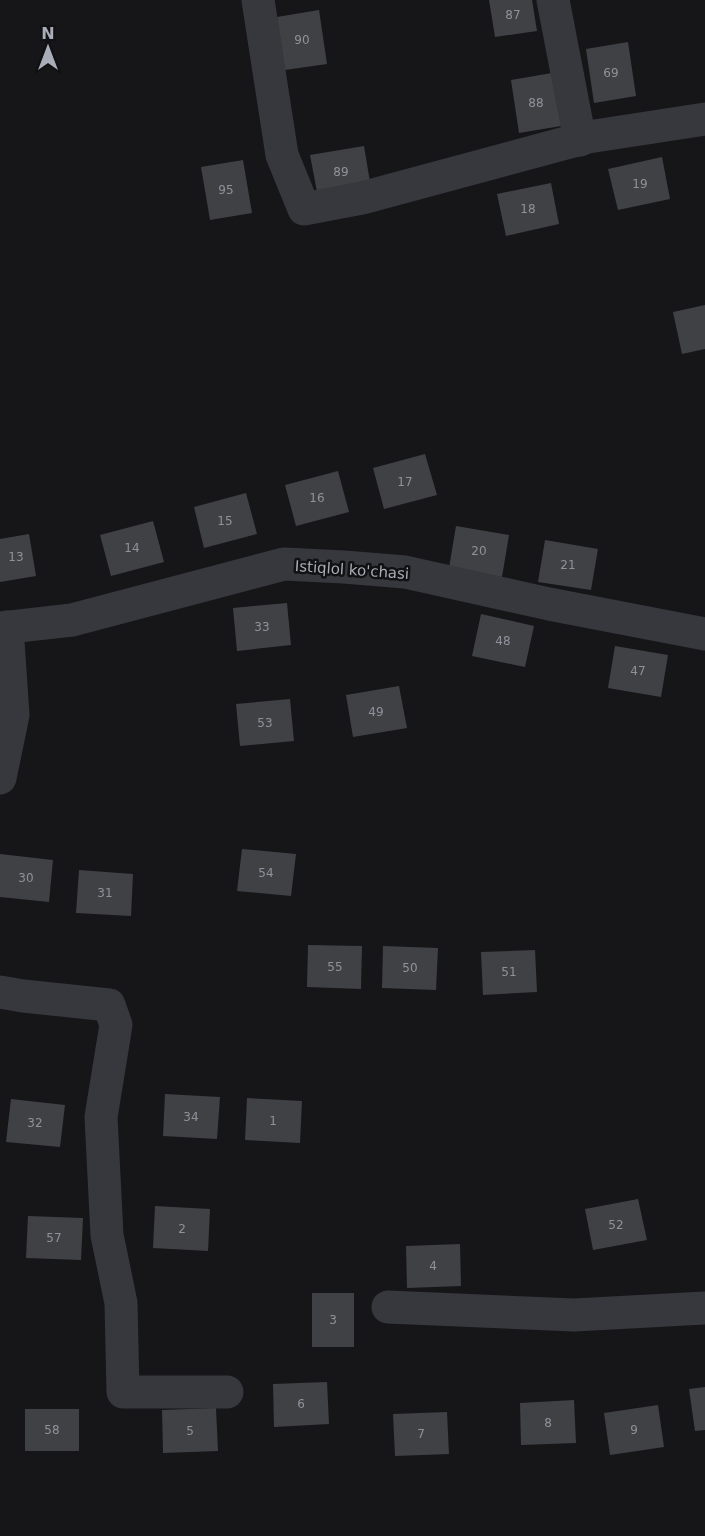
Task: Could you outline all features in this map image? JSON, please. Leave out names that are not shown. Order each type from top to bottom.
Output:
[{"type":"street","points":[[258,0],[282,155],[304,209],[362,198],[580,140],[705,120]]},
{"type":"street","points":[[553,0],[580,140]]},
{"type":"street","name":"Istiqlol ko'chasi","points":[[3,628],[72,620],[284,564],[405,572],[549,604],[705,634]]},
{"type":"street","points":[[0,778],[13,715],[3,628]]},
{"type":"street","points":[[0,992],[109,1005],[116,1025],[101,1117],[107,1235],[121,1303],[123,1392],[227,1392]]},
{"type":"street","points":[[388,1307],[574,1316],[705,1308]]},
{"type":"building","points":[[489,0],[532,0],[537,31],[495,37]]},
{"type":"building","points":[[319,10],[327,64],[285,70],[277,17]]},
{"type":"building","points":[[628,42],[636,96],[594,103],[586,49]]},
{"type":"building","points":[[552,73],[561,126],[519,133],[511,80]]},
{"type":"building","points":[[364,146],[371,188],[318,197],[310,155]]},
{"type":"building","points":[[662,157],[670,199],[618,210],[608,169]]},
{"type":"building","points":[[243,160],[252,213],[210,220],[201,167]]},
{"type":"building","points":[[551,183],[559,224],[506,236],[497,194]]},
{"type":"building","points":[[705,305],[705,349],[682,354],[673,312]]},
{"type":"building","points":[[425,454],[437,495],[384,509],[373,468]]},
{"type":"building","points":[[338,471],[349,512],[296,526],[285,485]]},
{"type":"building","points":[[246,493],[257,534],[204,548],[194,507]]},
{"type":"building","points":[[153,521],[164,562],[111,576],[100,535]]},
{"type":"building","points":[[456,526],[509,535],[502,577],[449,568]]},
{"type":"building","points":[[29,534],[36,576],[0,582],[0,539]]},
{"type":"building","points":[[545,540],[598,549],[591,590],[538,582]]},
{"type":"building","points":[[287,603],[291,645],[237,651],[233,608]]},
{"type":"building","points":[[481,614],[534,626],[525,667],[472,656]]},
{"type":"building","points":[[615,646],[668,655],[661,697],[608,688]]},
{"type":"building","points":[[399,686],[407,728],[353,737],[346,695]]},
{"type":"building","points":[[290,699],[294,741],[240,746],[236,704]]},
{"type":"building","points":[[242,849],[296,854],[291,896],[237,891]]},
{"type":"building","points":[[0,854],[53,860],[49,902],[0,897]]},
{"type":"building","points":[[79,870],[133,874],[131,916],[76,913]]},
{"type":"building","points":[[308,945],[362,946],[361,989],[307,987]]},
{"type":"building","points":[[383,946],[438,948],[436,990],[382,988]]},
{"type":"building","points":[[535,950],[537,992],[483,995],[481,952]]},
{"type":"building","points":[[165,1094],[220,1097],[217,1139],[163,1136]]},
{"type":"building","points":[[247,1098],[302,1101],[300,1143],[245,1140]]},
{"type":"building","points":[[11,1099],[65,1105],[60,1147],[6,1142]]},
{"type":"building","points":[[638,1199],[647,1240],[593,1250],[585,1209]]},
{"type":"building","points":[[155,1206],[210,1209],[208,1251],[153,1248]]},
{"type":"building","points":[[28,1216],[83,1218],[81,1260],[26,1258]]},
{"type":"building","points":[[460,1244],[461,1286],[407,1288],[406,1246]]},
{"type":"building","points":[[312,1293],[354,1293],[354,1347],[312,1347]]},
{"type":"building","points":[[327,1382],[329,1424],[274,1427],[273,1384]]},
{"type":"building","points":[[705,1387],[705,1430],[695,1431],[689,1389]]},
{"type":"building","points":[[574,1400],[576,1443],[521,1445],[520,1403]]},
{"type":"building","points":[[658,1405],[664,1447],[610,1455],[604,1413]]},
{"type":"building","points":[[216,1408],[218,1451],[163,1453],[162,1410]]},
{"type":"building","points":[[25,1409],[79,1409],[79,1451],[25,1451]]},
{"type":"building","points":[[447,1412],[449,1454],[395,1456],[393,1414]]}]
